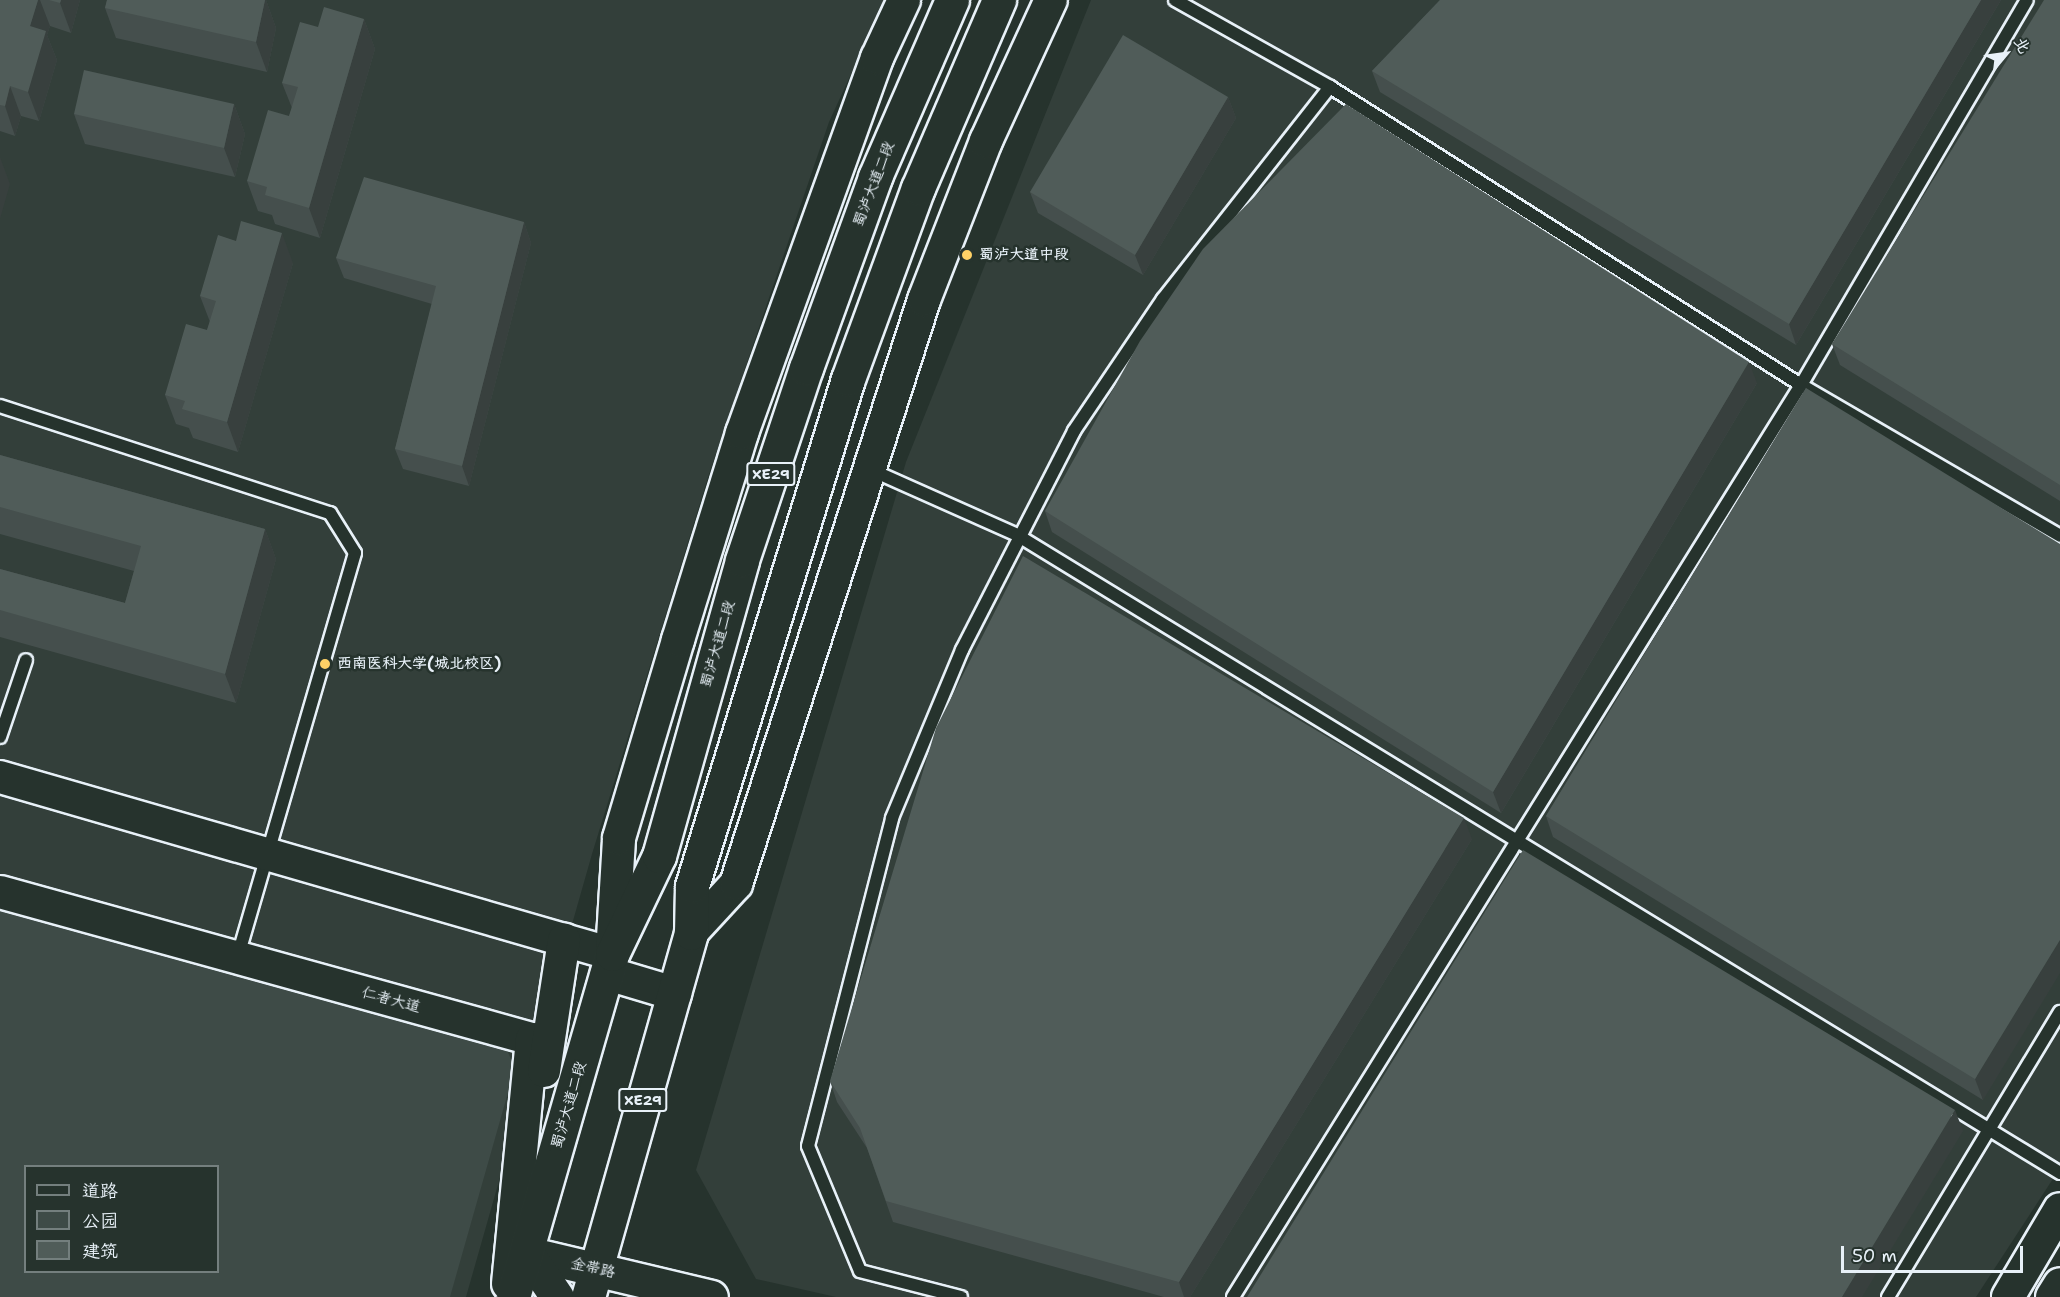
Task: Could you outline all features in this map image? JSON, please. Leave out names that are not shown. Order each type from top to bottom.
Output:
[{"type":"main road","name":"蜀泸大道二段","points":[[513,1297],[609,964],[658,856],[742,561],[806,368],[875,177],[952,0]]},
{"type":"main road","name":"XE29","points":[[592,1283],[691,933],[692,886],[848,379],[918,188],[999,0]]},
{"type":"main road","points":[[609,964],[674,993]]},
{"type":"main road","points":[[527,1253],[557,1297]]},
{"type":"main road","name":"金带路","points":[[527,1253],[592,1283],[711,1297]]},
{"type":"street","points":[[0,777],[564,940],[609,964],[619,838],[678,640],[750,411],[877,58],[904,0]]},
{"type":"street","points":[[691,933],[736,884],[866,468],[986,141],[1051,0]]},
{"type":"street","name":"仁者大道","points":[[0,892],[532,1040],[507,1297]]},
{"type":"street","name":"仁者大道","points":[[507,1297],[564,940]]},
{"type":"street","points":[[2008,1297],[2060,1209]]},
{"type":"street","points":[[2052,1297],[2060,1284]]},
{"type":"lane","points":[[1175,0],[1330,87],[1801,385],[2060,536]]},
{"type":"lane","points":[[1233,1297],[1517,837],[1801,385],[2027,0]]},
{"type":"lane","points":[[961,1297],[860,1271],[808,1146],[892,818],[1017,535],[1074,431],[1163,299],[1330,87]]},
{"type":"lane","points":[[0,406],[330,513],[355,553],[265,854],[237,958]]},
{"type":"lane","points":[[866,468],[1017,535],[1517,837],[2060,1173]]},
{"type":"lane","points":[[0,737],[26,660]]},
{"type":"lane","points":[[1888,1297],[2060,1012]]},
{"type":"shaded area","name":"西南医科大学(城北校区)","points":[[0,0],[885,0],[829,122],[709,474],[592,854],[466,1297],[0,1297]]},
{"type":"shaded area","points":[[1091,0],[2060,0],[2060,1168],[1976,1297],[836,1297],[756,1279],[696,1170],[906,462]]},
{"type":"green space","points":[[0,876],[495,1024],[515,1068],[450,1297],[0,1297]]},
{"type":"building","points":[[0,0],[38,0],[30,26],[46,31],[28,92],[10,86],[5,106],[0,105]]},
{"type":"building","points":[[107,0],[265,0],[256,42],[105,8]]},
{"type":"building","points":[[1440,0],[1981,0],[1789,324],[1372,71]]},
{"type":"building","points":[[2044,0],[2060,0],[2060,485],[1832,344]]},
{"type":"building","points":[[324,7],[364,19],[309,208],[265,195],[267,187],[247,181],[268,110],[289,116],[298,87],[282,83],[300,22],[318,27]]},
{"type":"building","points":[[1123,35],[1228,97],[1135,255],[1030,192]]},
{"type":"building","points":[[84,70],[234,104],[224,148],[74,114]]},
{"type":"building","points":[[1346,104],[1749,362],[1493,792],[1045,511],[1140,341],[1203,249]]},
{"type":"building","points":[[364,177],[524,222],[462,466],[395,449],[436,286],[336,258]]},
{"type":"building","points":[[241,221],[282,233],[227,422],[182,409],[185,401],[165,395],[186,324],[207,330],[216,301],[200,296],[218,235],[236,241]]},
{"type":"building","points":[[1806,388],[2060,544],[2060,940],[1975,1079],[1546,816]]},
{"type":"building","points":[[0,455],[265,529],[225,674],[0,610],[0,569],[125,603],[141,546],[0,507]]},
{"type":"building","points":[[1023,556],[1464,818],[1179,1282],[886,1201],[860,1128],[830,1081],[936,728]]},
{"type":"building","points":[[1523,850],[1955,1110],[1842,1297],[1247,1297]]},
{"type":"place","name":"蜀泸大道中段","points":[[967,255]]},
{"type":"place","name":"西南医科大学(城北校区)","points":[[325,664]]}]
